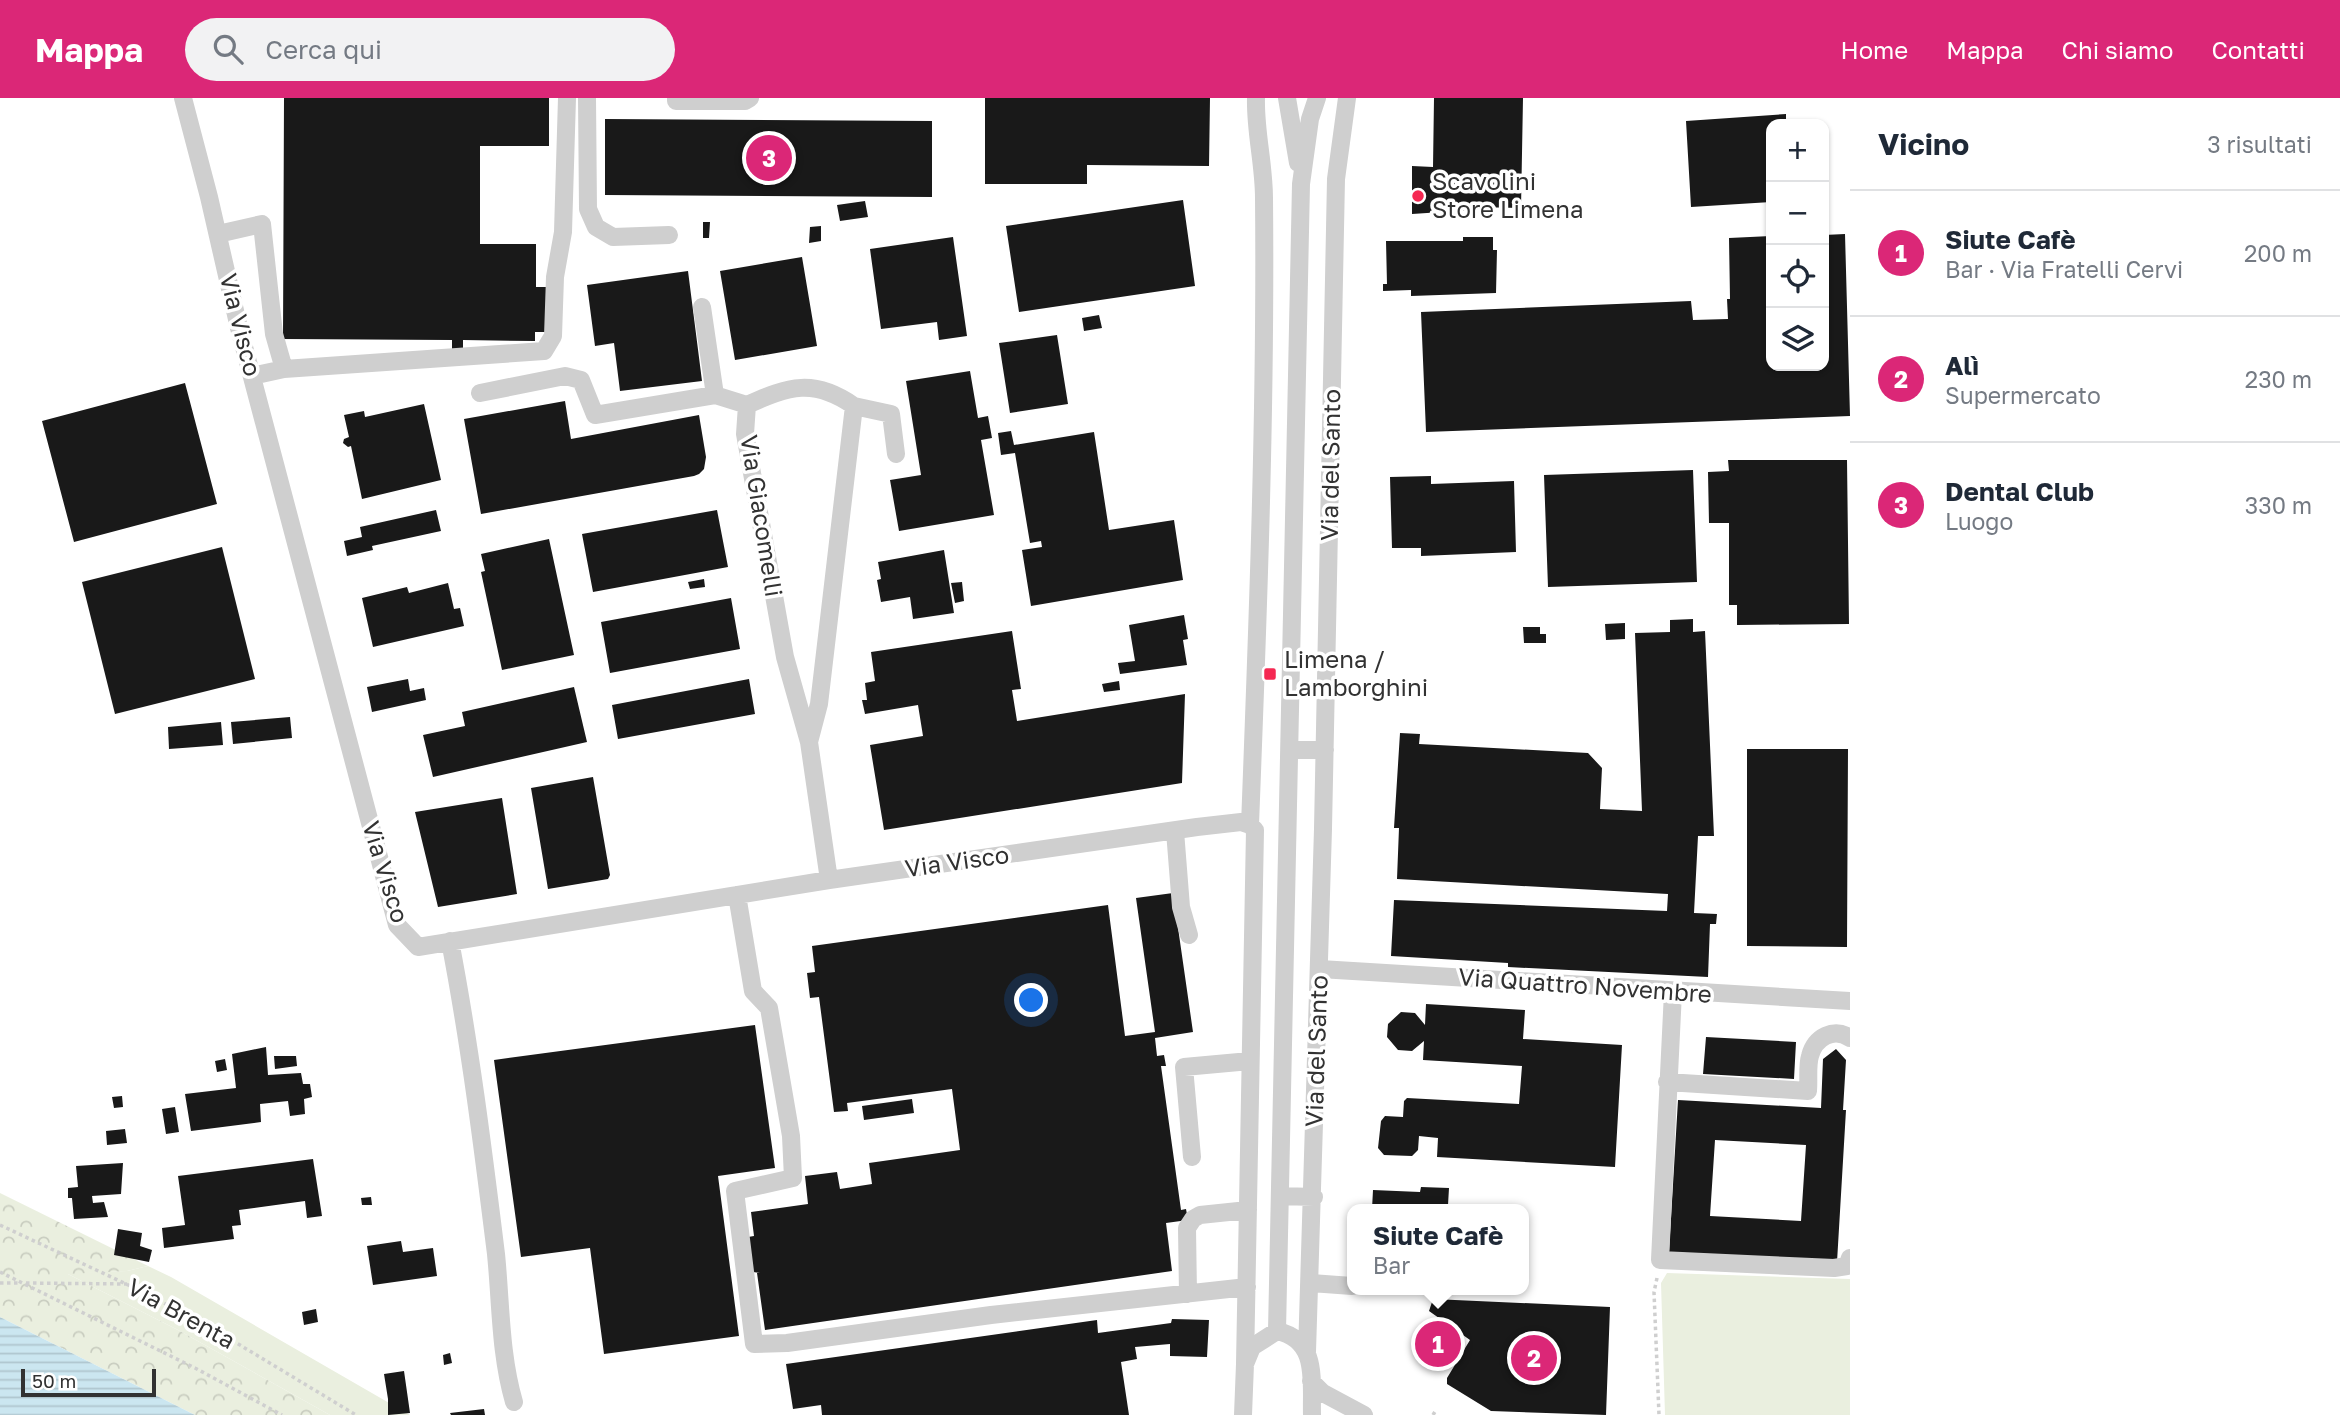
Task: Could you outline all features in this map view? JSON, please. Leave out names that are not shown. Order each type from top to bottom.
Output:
[{"type":"street","name":"Via Visco","points":[[183,98],[252,376],[397,925],[418,947],[829,880],[1241,822],[1250,825]]},
{"type":"street","points":[[252,376],[284,369],[544,351],[553,336],[555,277],[563,232],[566,98]]},
{"type":"street","points":[[587,98],[588,209],[596,227],[613,237],[669,235]]},
{"type":"street","points":[[676,98],[676,101],[745,101],[750,98]]},
{"type":"street","points":[[1243,1415],[1255,830],[1250,825],[1262,444],[1264,196],[1261,143],[1255,116],[1256,98]]},
{"type":"street","points":[[1287,98],[1301,184]]},
{"type":"street","points":[[1277,1331],[1301,184],[1310,119],[1317,98]]},
{"type":"street","name":"Via del Santo","points":[[1312,1415],[1311,1365],[1307,1352],[1320,969],[1336,179],[1347,98]]},
{"type":"street","points":[[218,234],[262,224],[274,334],[284,369]]},
{"type":"street","points":[[702,307],[715,395]]},
{"type":"street","points":[[480,393],[565,376],[581,380],[595,415],[715,395],[747,405]]},
{"type":"street","name":"Via Giacomelli","points":[[809,742],[819,704],[854,406],[836,394],[807,387],[778,390],[747,405],[745,434],[785,657],[809,742],[829,880]]},
{"type":"street","points":[[854,406],[891,414],[897,454]]},
{"type":"street","points":[[1291,750],[1325,750]]},
{"type":"street","points":[[1175,831],[1181,907],[1189,935]]},
{"type":"street","points":[[737,895],[753,991],[769,1008],[791,1136],[793,1167],[793,1178],[735,1191],[754,1344],[787,1343],[990,1315],[1247,1287]]},
{"type":"street","points":[[450,941],[467,1026],[496,1257],[506,1376],[514,1402]]},
{"type":"street","name":"Via Quattro Novembre","points":[[1320,969],[1850,1001]]},
{"type":"street","points":[[1673,992],[1660,1260],[1834,1268],[1847,1266],[1850,1258]]},
{"type":"street","points":[[1667,1082],[1808,1091],[1809,1057],[1815,1045],[1834,1032],[1850,1038]]},
{"type":"street","points":[[1192,1157],[1184,1066],[1250,1061]]},
{"type":"street","points":[[1280,1196],[1314,1197]]},
{"type":"street","points":[[1188,1294],[1186,1228],[1200,1215],[1248,1209]]},
{"type":"street","points":[[1311,1283],[1347,1286]]},
{"type":"street","points":[[1245,1364],[1252,1347],[1277,1331],[1291,1334],[1307,1352]]},
{"type":"street","points":[[1311,1381],[1323,1393],[1364,1415]]},
{"type":"path","name":"Via Brenta","points":[[0,1225],[129,1284],[215,1330],[356,1415]]},
{"type":"path","points":[[0,1272],[195,1368],[282,1415]]},
{"type":"path","points":[[1657,1277],[1654,1292],[1659,1415]]},
{"type":"path","points":[[0,1283],[129,1284]]},
{"type":"green space","points":[[0,1193],[148,1266],[127,1271],[68,1274],[178,1330],[330,1415],[195,1415],[0,1317]]},
{"type":"green space","points":[[148,1266],[410,1415],[330,1415],[178,1330],[66,1273],[127,1271]]},
{"type":"green space","points":[[1667,1273],[1850,1279],[1850,1415],[1665,1415],[1661,1283]]},
{"type":"water","points":[[0,1317],[195,1415],[0,1415]]},
{"type":"building","points":[[284,98],[549,98],[549,146],[480,146],[480,244],[536,244],[536,287],[549,287],[547,332],[535,332],[535,341],[463,340],[463,349],[452,349],[452,340],[283,339]]},
{"type":"building","points":[[985,98],[1210,98],[1209,166],[1087,165],[1087,184],[985,184]]},
{"type":"building","points":[[1434,98],[1523,98],[1521,208],[1472,207],[1472,210],[1412,214],[1412,166],[1433,167]]},
{"type":"building","points":[[1786,114],[1786,119],[1766,119],[1766,202],[1691,207],[1686,121]]},
{"type":"building","points":[[605,119],[932,121],[932,197],[605,195]]},
{"type":"building","points":[[1183,200],[1195,286],[1019,312],[1006,226]]},
{"type":"building","points":[[865,201],[868,217],[840,221],[837,205]]},
{"type":"building","points":[[703,222],[710,222],[709,238],[703,238]]},
{"type":"building","points":[[821,226],[821,241],[809,243],[810,227]]},
{"type":"building","points":[[1845,234],[1850,416],[1426,432],[1421,312],[1691,301],[1693,320],[1728,319],[1729,238],[1766,236],[1766,371],[1829,371],[1829,235]]},
{"type":"building","points":[[953,237],[967,336],[939,340],[937,322],[881,329],[870,249]]},
{"type":"building","points":[[1463,237],[1493,237],[1493,250],[1497,250],[1496,293],[1411,296],[1411,290],[1383,291],[1383,284],[1387,284],[1386,241],[1463,241]]},
{"type":"building","points":[[802,257],[817,346],[735,360],[720,271]]},
{"type":"building","points":[[688,271],[702,381],[620,391],[614,343],[595,346],[587,285]]},
{"type":"building","points":[[1099,315],[1102,328],[1084,331],[1082,318]]},
{"type":"building","points":[[1057,335],[1068,404],[1010,413],[999,343]]},
{"type":"building","points":[[970,371],[978,418],[988,416],[992,438],[981,440],[994,515],[899,531],[890,480],[921,475],[906,381]]},
{"type":"building","points":[[185,383],[217,504],[74,542],[42,421]]},
{"type":"building","points":[[565,401],[571,439],[699,415],[706,457],[704,469],[694,476],[481,514],[464,419]]},
{"type":"building","points":[[424,404],[441,480],[362,499],[351,446],[343,443],[344,439],[349,437],[344,415],[364,411],[365,417]]},
{"type":"building","points":[[1011,431],[1014,445],[1094,432],[1109,530],[1174,520],[1183,580],[1031,606],[1022,550],[1042,547],[1041,541],[1030,543],[1015,453],[1001,455],[998,433]]},
{"type":"building","points":[[1728,460],[1847,460],[1849,624],[1737,625],[1737,605],[1729,605],[1729,523],[1709,523],[1708,472],[1729,471]]},
{"type":"building","points":[[1693,470],[1697,582],[1548,587],[1544,475]]},
{"type":"building","points":[[1431,476],[1431,484],[1514,481],[1516,552],[1421,556],[1421,548],[1392,548],[1390,477]]},
{"type":"building","points":[[436,510],[441,531],[372,546],[373,550],[347,556],[344,541],[362,537],[360,527]]},
{"type":"building","points":[[717,510],[728,567],[593,592],[582,534]]},
{"type":"building","points":[[549,539],[574,655],[502,670],[481,572],[485,571],[481,554]]},
{"type":"building","points":[[222,547],[255,679],[115,714],[82,582]]},
{"type":"building","points":[[944,550],[954,613],[913,619],[910,597],[881,602],[877,580],[881,579],[878,562]]},
{"type":"building","points":[[704,579],[705,587],[690,589],[688,582]]},
{"type":"building","points":[[962,582],[964,601],[955,603],[951,583]]},
{"type":"building","points":[[448,583],[454,609],[460,608],[464,626],[373,647],[362,598],[407,587],[409,593]]},
{"type":"building","points":[[731,598],[740,649],[610,673],[601,622]]},
{"type":"building","points":[[1184,615],[1188,639],[1183,640],[1187,665],[1120,674],[1118,663],[1135,661],[1129,625]]},
{"type":"building","points":[[1693,619],[1693,632],[1705,631],[1714,836],[1698,836],[1694,913],[1717,914],[1716,924],[1710,924],[1708,977],[1508,967],[1508,963],[1391,956],[1394,900],[1667,911],[1668,894],[1397,879],[1399,828],[1394,828],[1400,733],[1420,734],[1419,744],[1588,753],[1602,768],[1600,809],[1642,811],[1635,633],[1670,632],[1670,620]]},
{"type":"building","points":[[1625,623],[1625,639],[1606,640],[1605,624]]},
{"type":"building","points":[[1523,627],[1540,627],[1540,634],[1546,634],[1546,643],[1524,643]]},
{"type":"building","points":[[1012,631],[1021,689],[1012,690],[1017,721],[1185,694],[1182,783],[884,830],[870,745],[923,736],[918,705],[865,714],[862,700],[867,700],[865,683],[875,681],[871,652]]},
{"type":"building","points":[[408,679],[410,691],[424,688],[426,700],[372,712],[367,687]]},
{"type":"building","points":[[749,679],[755,714],[618,739],[612,705]]},
{"type":"building","points":[[1119,681],[1120,690],[1104,692],[1102,684]]},
{"type":"building","points":[[574,687],[587,742],[433,777],[423,735],[465,726],[462,712]]},
{"type":"building","points":[[290,717],[292,738],[233,744],[231,722]]},
{"type":"building","points":[[221,722],[223,745],[169,749],[168,727]]},
{"type":"building","points":[[1747,749],[1848,749],[1847,947],[1747,946]]},
{"type":"building","points":[[593,777],[610,875],[608,879],[548,889],[531,788]]},
{"type":"building","points":[[502,798],[517,894],[438,907],[415,812]]},
{"type":"building","points":[[1173,893],[1193,1032],[1155,1038],[1157,1056],[1164,1055],[1166,1066],[1161,1066],[1181,1210],[1186,1209],[1188,1220],[1166,1223],[1172,1271],[765,1330],[757,1273],[760,1273],[753,1272],[748,1237],[754,1236],[751,1212],[808,1204],[805,1176],[837,1172],[840,1189],[872,1184],[869,1163],[960,1150],[952,1089],[847,1103],[848,1111],[834,1112],[819,997],[810,998],[807,973],[815,972],[812,946],[1108,905],[1125,1036],[1155,1032],[1136,898]]},
{"type":"building","points":[[1426,1004],[1525,1010],[1523,1039],[1622,1045],[1615,1167],[1437,1157],[1438,1138],[1419,1136],[1418,1150],[1412,1156],[1384,1155],[1378,1148],[1381,1121],[1385,1116],[1403,1117],[1404,1101],[1407,1098],[1519,1104],[1522,1066],[1423,1060],[1424,1041],[1412,1051],[1398,1050],[1387,1037],[1388,1024],[1401,1012],[1415,1013],[1425,1025]]},
{"type":"building","points":[[755,1025],[775,1168],[718,1176],[739,1336],[604,1354],[590,1248],[521,1257],[494,1060]]},
{"type":"building","points":[[1706,1037],[1796,1042],[1794,1079],[1703,1074]]},
{"type":"building","points":[[266,1047],[268,1075],[301,1073],[303,1084],[310,1084],[312,1097],[304,1099],[305,1114],[290,1116],[288,1101],[260,1104],[261,1122],[191,1131],[185,1094],[236,1088],[232,1054]]},
{"type":"building","points":[[1836,1049],[1846,1060],[1843,1110],[1846,1110],[1837,1262],[1669,1252],[1678,1100],[1821,1108],[1823,1059]],"holes":[[[1715,1140],[1806,1145],[1801,1221],[1710,1216]]]},
{"type":"building","points":[[274,1056],[296,1056],[297,1066],[275,1069]]},
{"type":"building","points":[[225,1059],[227,1070],[217,1072],[215,1061]]},
{"type":"building","points":[[122,1096],[123,1107],[114,1108],[112,1097]]},
{"type":"building","points":[[912,1099],[914,1113],[864,1120],[862,1106]]},
{"type":"building","points":[[175,1107],[179,1132],[166,1134],[162,1109]]},
{"type":"building","points":[[125,1129],[127,1143],[107,1145],[106,1131]]},
{"type":"building","points":[[313,1159],[322,1216],[307,1218],[305,1201],[239,1210],[241,1225],[232,1226],[234,1239],[164,1248],[162,1228],[185,1225],[178,1176]]},
{"type":"building","points":[[123,1163],[121,1194],[92,1196],[93,1203],[104,1202],[108,1217],[74,1219],[68,1188],[78,1187],[76,1166]]},
{"type":"building","points":[[1421,1187],[1449,1188],[1448,1204],[1372,1204],[1373,1190],[1420,1192]]},
{"type":"building","points":[[371,1197],[372,1205],[362,1205],[361,1198]]},
{"type":"building","points":[[118,1229],[142,1233],[140,1246],[152,1250],[149,1262],[114,1255]]},
{"type":"building","points":[[401,1241],[403,1252],[433,1248],[437,1276],[373,1285],[367,1246]]},
{"type":"building","points":[[1433,1299],[1610,1307],[1606,1415],[1491,1411],[1447,1384],[1447,1378],[1470,1340],[1429,1311]]},
{"type":"building","points":[[316,1309],[318,1322],[304,1325],[302,1312]]},
{"type":"building","points":[[1172,1319],[1209,1320],[1207,1357],[1170,1356],[1170,1344],[1135,1347],[1137,1359],[1121,1362],[1129,1415],[822,1415],[821,1405],[793,1409],[786,1364],[1097,1320],[1098,1333],[1171,1323]]},
{"type":"building","points":[[450,1353],[452,1363],[444,1365],[443,1355]]},
{"type":"building","points":[[404,1371],[410,1413],[388,1415],[384,1374]]},
{"type":"building","points":[[484,1409],[485,1415],[450,1413]]},
{"type":"place","name":"Dental Club","points":[[769,158]]},
{"type":"place","name":"Scavolini Store Limena","points":[[1418,196]]},
{"type":"place","name":"Limena / Lamborghini","points":[[1270,674]]},
{"type":"place","name":"Siute Cafè","points":[[1438,1344]]},
{"type":"place","name":"Alì","points":[[1534,1358]]}]
